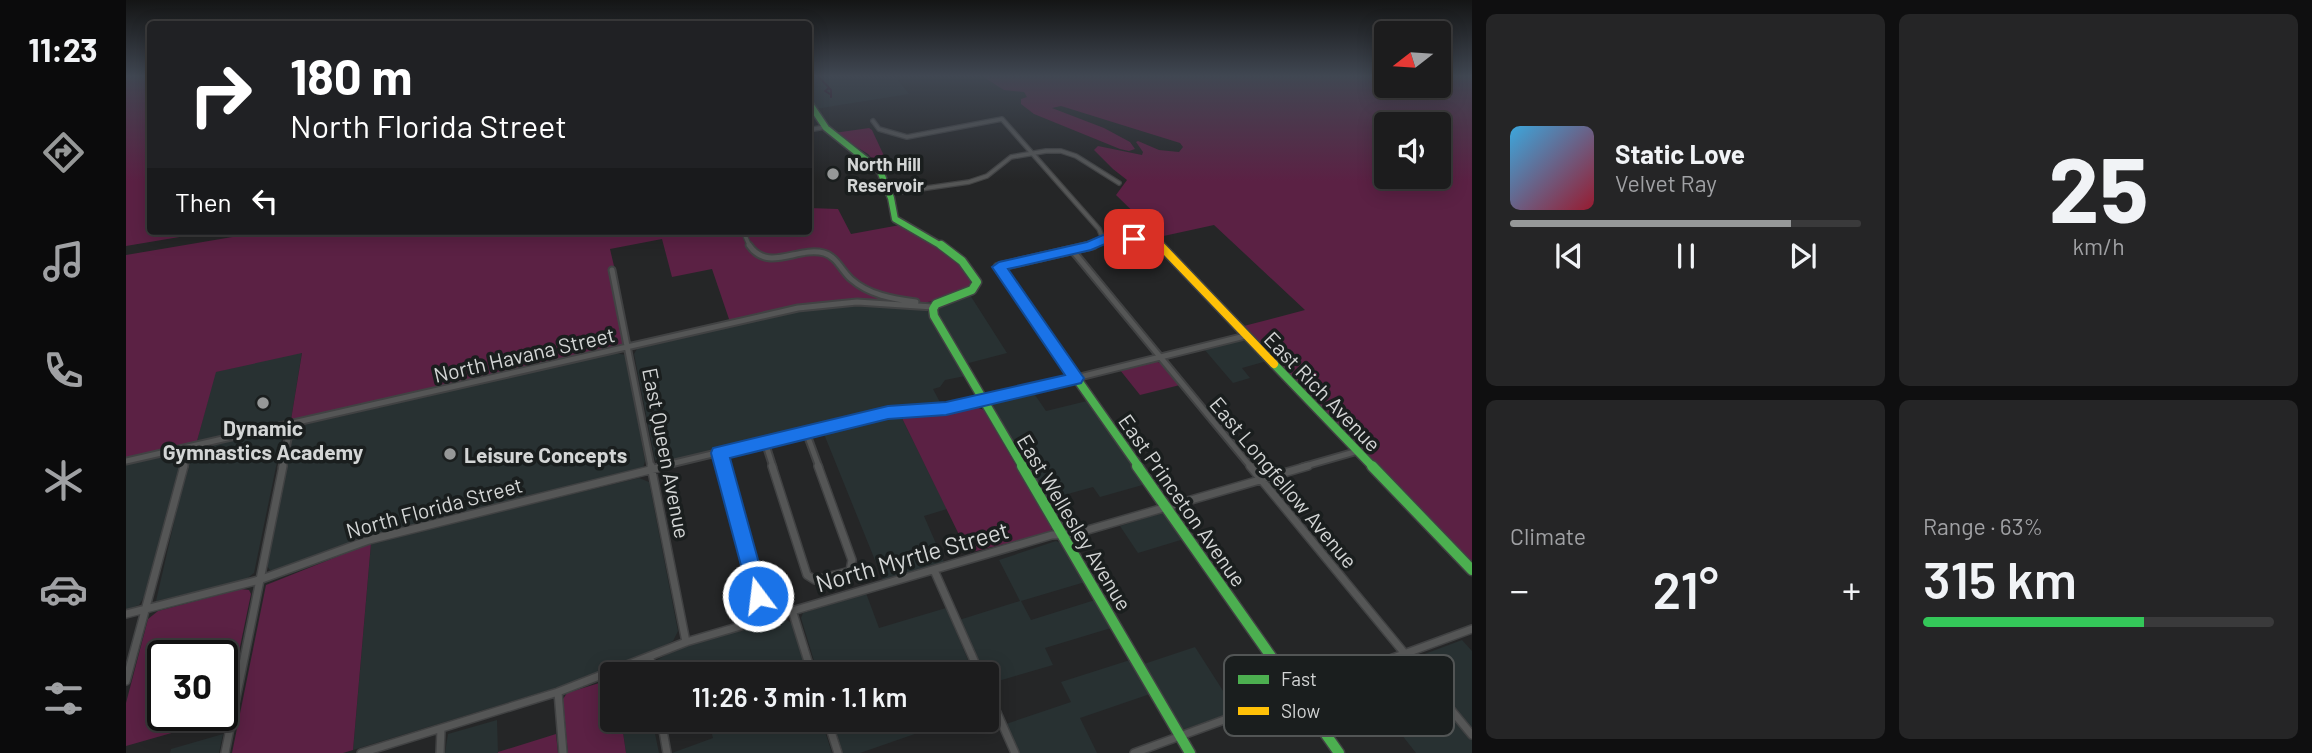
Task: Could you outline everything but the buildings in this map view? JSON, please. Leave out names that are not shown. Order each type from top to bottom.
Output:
[{"type":"street","points":[[815,111],[825,127],[865,154],[879,168],[891,191],[895,219],[974,272],[977,282],[972,290],[933,307]]},
{"type":"street","points":[[873,121],[879,129],[907,137],[1002,119],[1099,229],[1103,239],[1091,246],[1072,250]]},
{"type":"street","points":[[812,129],[825,127]]},
{"type":"street","points":[[899,192],[978,180],[1011,158],[1053,151],[1068,153],[1119,183]]},
{"type":"street","points":[[1100,172],[1109,168]]},
{"type":"street","points":[[745,235],[750,249],[760,258],[825,253],[834,259],[852,280],[867,289],[923,306]]},
{"type":"street","name":"East Rich Avenue","points":[[1103,239],[1118,242],[1150,236],[1472,570]]},
{"type":"street","name":"East Princeton Avenue","points":[[1072,250],[999,267],[1271,655]]},
{"type":"street","name":"East Longfellow Avenue","points":[[1072,250],[1405,653]]},
{"type":"street","name":"East Queen Avenue","points":[[612,270],[686,642]]},
{"type":"street","name":"North Havana Street","points":[[126,461],[189,449],[812,306],[857,302],[933,307]]},
{"type":"street","name":"East Wellesley Avenue","points":[[933,307],[936,320],[1191,753]]},
{"type":"street","name":"North Florida Street","points":[[126,614],[259,580],[369,540],[652,468],[888,412],[946,408],[984,401],[1245,336]]},
{"type":"street","points":[[225,753],[291,425]]},
{"type":"street","points":[[765,442],[807,575],[815,580],[850,571],[852,560],[806,432]]},
{"type":"street","points":[[126,681],[189,449]]},
{"type":"street","name":"North Myrtle Street","points":[[361,753],[558,692],[686,642],[764,618],[1052,536],[1167,508],[1358,451]]},
{"type":"street","points":[[720,453],[764,618]]},
{"type":"street","points":[[934,570],[975,662]]},
{"type":"street","points":[[792,610],[808,662]]},
{"type":"street","points":[[1399,655],[1472,629]]},
{"type":"street","points":[[650,658],[651,662]]},
{"type":"street","points":[[558,692],[563,753]]},
{"type":"street","name":"East Longfellow Avenue","points":[[1454,713],[1472,735]]},
{"type":"street","points":[[999,717],[1015,753]]},
{"type":"street","points":[[1134,753],[1224,719]]},
{"type":"street","points":[[440,753],[441,729]]},
{"type":"street","points":[[663,732],[667,753]]},
{"type":"street","points":[[831,732],[838,753]]},
{"type":"street","name":"East Princeton Avenue","points":[[1327,736],[1339,753]]},
{"type":"shaded area","points":[[126,111],[147,111],[147,235],[191,235],[126,246]]},
{"type":"shaded area","points":[[1030,111],[1060,111],[1104,128],[1130,142],[1135,149],[1120,149]]},
{"type":"shaded area","points":[[1078,111],[1472,111],[1472,566],[1240,327],[1305,310],[1214,225],[1159,237],[1116,195],[1127,180],[1094,150],[1098,146],[1142,155],[1143,152],[1136,142],[1138,141],[1159,150],[1179,152],[1183,147],[1180,143]]},
{"type":"shaded area","points":[[869,128],[886,160],[875,162],[868,154],[834,133]]},
{"type":"shaded area","points":[[812,208],[838,209],[851,234],[900,225],[965,266],[974,285],[944,299],[909,302],[893,298],[863,284],[823,251],[773,258],[752,251],[746,235],[812,235]]},
{"type":"shaded area","points":[[244,235],[743,235],[749,249],[758,258],[778,260],[801,253],[827,256],[859,287],[917,304],[846,300],[810,304],[730,322],[712,269],[672,277],[662,239],[610,249],[614,266],[610,270],[623,345],[296,422],[291,420],[302,353],[216,372],[197,441],[126,460],[126,255]]},
{"type":"shaded area","points":[[970,295],[1007,353],[965,364],[936,316],[937,307]]},
{"type":"shaded area","points":[[845,304],[916,307],[927,311],[965,376],[945,380],[940,387],[933,389],[942,406],[884,411],[661,464],[655,460],[634,354],[637,349],[815,307]]},
{"type":"shaded area","points":[[1245,339],[1267,361],[1242,368],[1250,378],[1233,383],[1204,349]]},
{"type":"shaded area","points":[[302,352],[291,420],[197,441],[215,372]]},
{"type":"shaded area","points":[[615,353],[626,355],[645,461],[643,468],[392,531],[276,570],[270,570],[267,566],[293,431],[299,426]]},
{"type":"shaded area","points":[[1155,361],[1163,364],[1180,385],[1140,395],[1120,370]]},
{"type":"shaded area","points":[[1033,392],[1046,411],[1087,401],[1146,484],[1100,497],[1093,487],[1046,500],[989,403]]},
{"type":"shaded area","points":[[976,407],[984,410],[1052,528],[1050,533],[968,553],[900,414],[945,413]]},
{"type":"shaded area","points":[[900,414],[947,509],[924,516],[944,562],[883,580],[824,434]]},
{"type":"shaded area","points":[[277,430],[283,433],[254,573],[245,580],[156,601],[189,457],[201,448]]},
{"type":"shaded area","points":[[176,454],[181,461],[144,597],[139,605],[126,610],[126,465]]},
{"type":"shaded area","points":[[639,478],[649,482],[678,631],[673,641],[650,653],[626,662],[600,662],[600,672],[562,686],[353,750],[371,543]]},
{"type":"shaded area","points":[[1165,512],[1184,539],[1138,553],[1120,526]]},
{"type":"shaded area","points":[[1056,541],[1063,544],[1085,582],[1021,601],[1031,620],[1095,600],[1111,628],[1045,648],[1053,665],[999,681],[999,662],[978,662],[959,620],[1020,601],[999,560]]},
{"type":"shaded area","points":[[371,543],[353,750],[343,753],[232,753],[266,585]]},
{"type":"shaded area","points":[[241,589],[249,590],[251,594],[238,656],[238,640],[147,640],[147,731],[175,732],[126,746],[126,703],[148,619],[158,611]]},
{"type":"shaded area","points":[[866,593],[879,628],[946,608],[969,662],[814,662],[801,618],[803,613]]},
{"type":"shaded area","points":[[784,619],[792,623],[804,662],[657,662],[680,647]]},
{"type":"shaded area","points":[[1462,640],[1472,651],[1472,753],[1416,753],[1403,736],[1454,736],[1454,655],[1422,655]]},
{"type":"shaded area","points":[[1195,647],[1224,692],[1224,715],[1182,730],[1144,664]]},
{"type":"shaded area","points":[[1130,660],[1150,694],[1080,718],[1097,753],[1020,753],[1006,724],[1071,702],[1061,682]]},
{"type":"shaded area","points":[[600,683],[600,732],[623,732],[626,753],[568,753],[563,699],[567,693]]},
{"type":"shaded area","points":[[497,720],[498,753],[445,753],[448,734]]},
{"type":"shaded area","points":[[623,732],[655,732],[659,753],[626,753]]},
{"type":"shaded area","points":[[711,732],[825,732],[832,753],[672,753],[713,738]]},
{"type":"shaded area","points":[[836,732],[921,732],[860,753],[843,753]]},
{"type":"shaded area","points":[[223,734],[219,753],[170,753],[171,749]]},
{"type":"shaded area","points":[[556,734],[558,753],[498,753],[498,752]]},
{"type":"traffic: fast","points":[[814,111],[826,128],[880,171],[891,198],[895,219],[941,245],[971,271],[977,282],[972,290],[936,304],[933,309],[934,316],[1190,753]]},
{"type":"traffic: fast","points":[[1041,257],[998,267],[1270,655]]},
{"type":"traffic: fast","points":[[1274,364],[1472,570]]},
{"type":"traffic: fast","points":[[1327,736],[1339,753]]},
{"type":"traffic: slow","points":[[1041,257],[1091,246],[1103,239],[1118,242],[1150,235],[1274,364]]},
{"type":"place","name":"North Hill Reservoir","points":[[833,174]]},
{"type":"place","name":"Dynamic Gymnastics Academy","points":[[263,403]]},
{"type":"place","name":"Leisure Concepts","points":[[450,454]]},
{"type":"route","points":[[758,596],[720,453],[888,412],[946,408],[1076,378],[999,267],[1091,246],[1103,239],[1111,242],[1134,239]]}]
